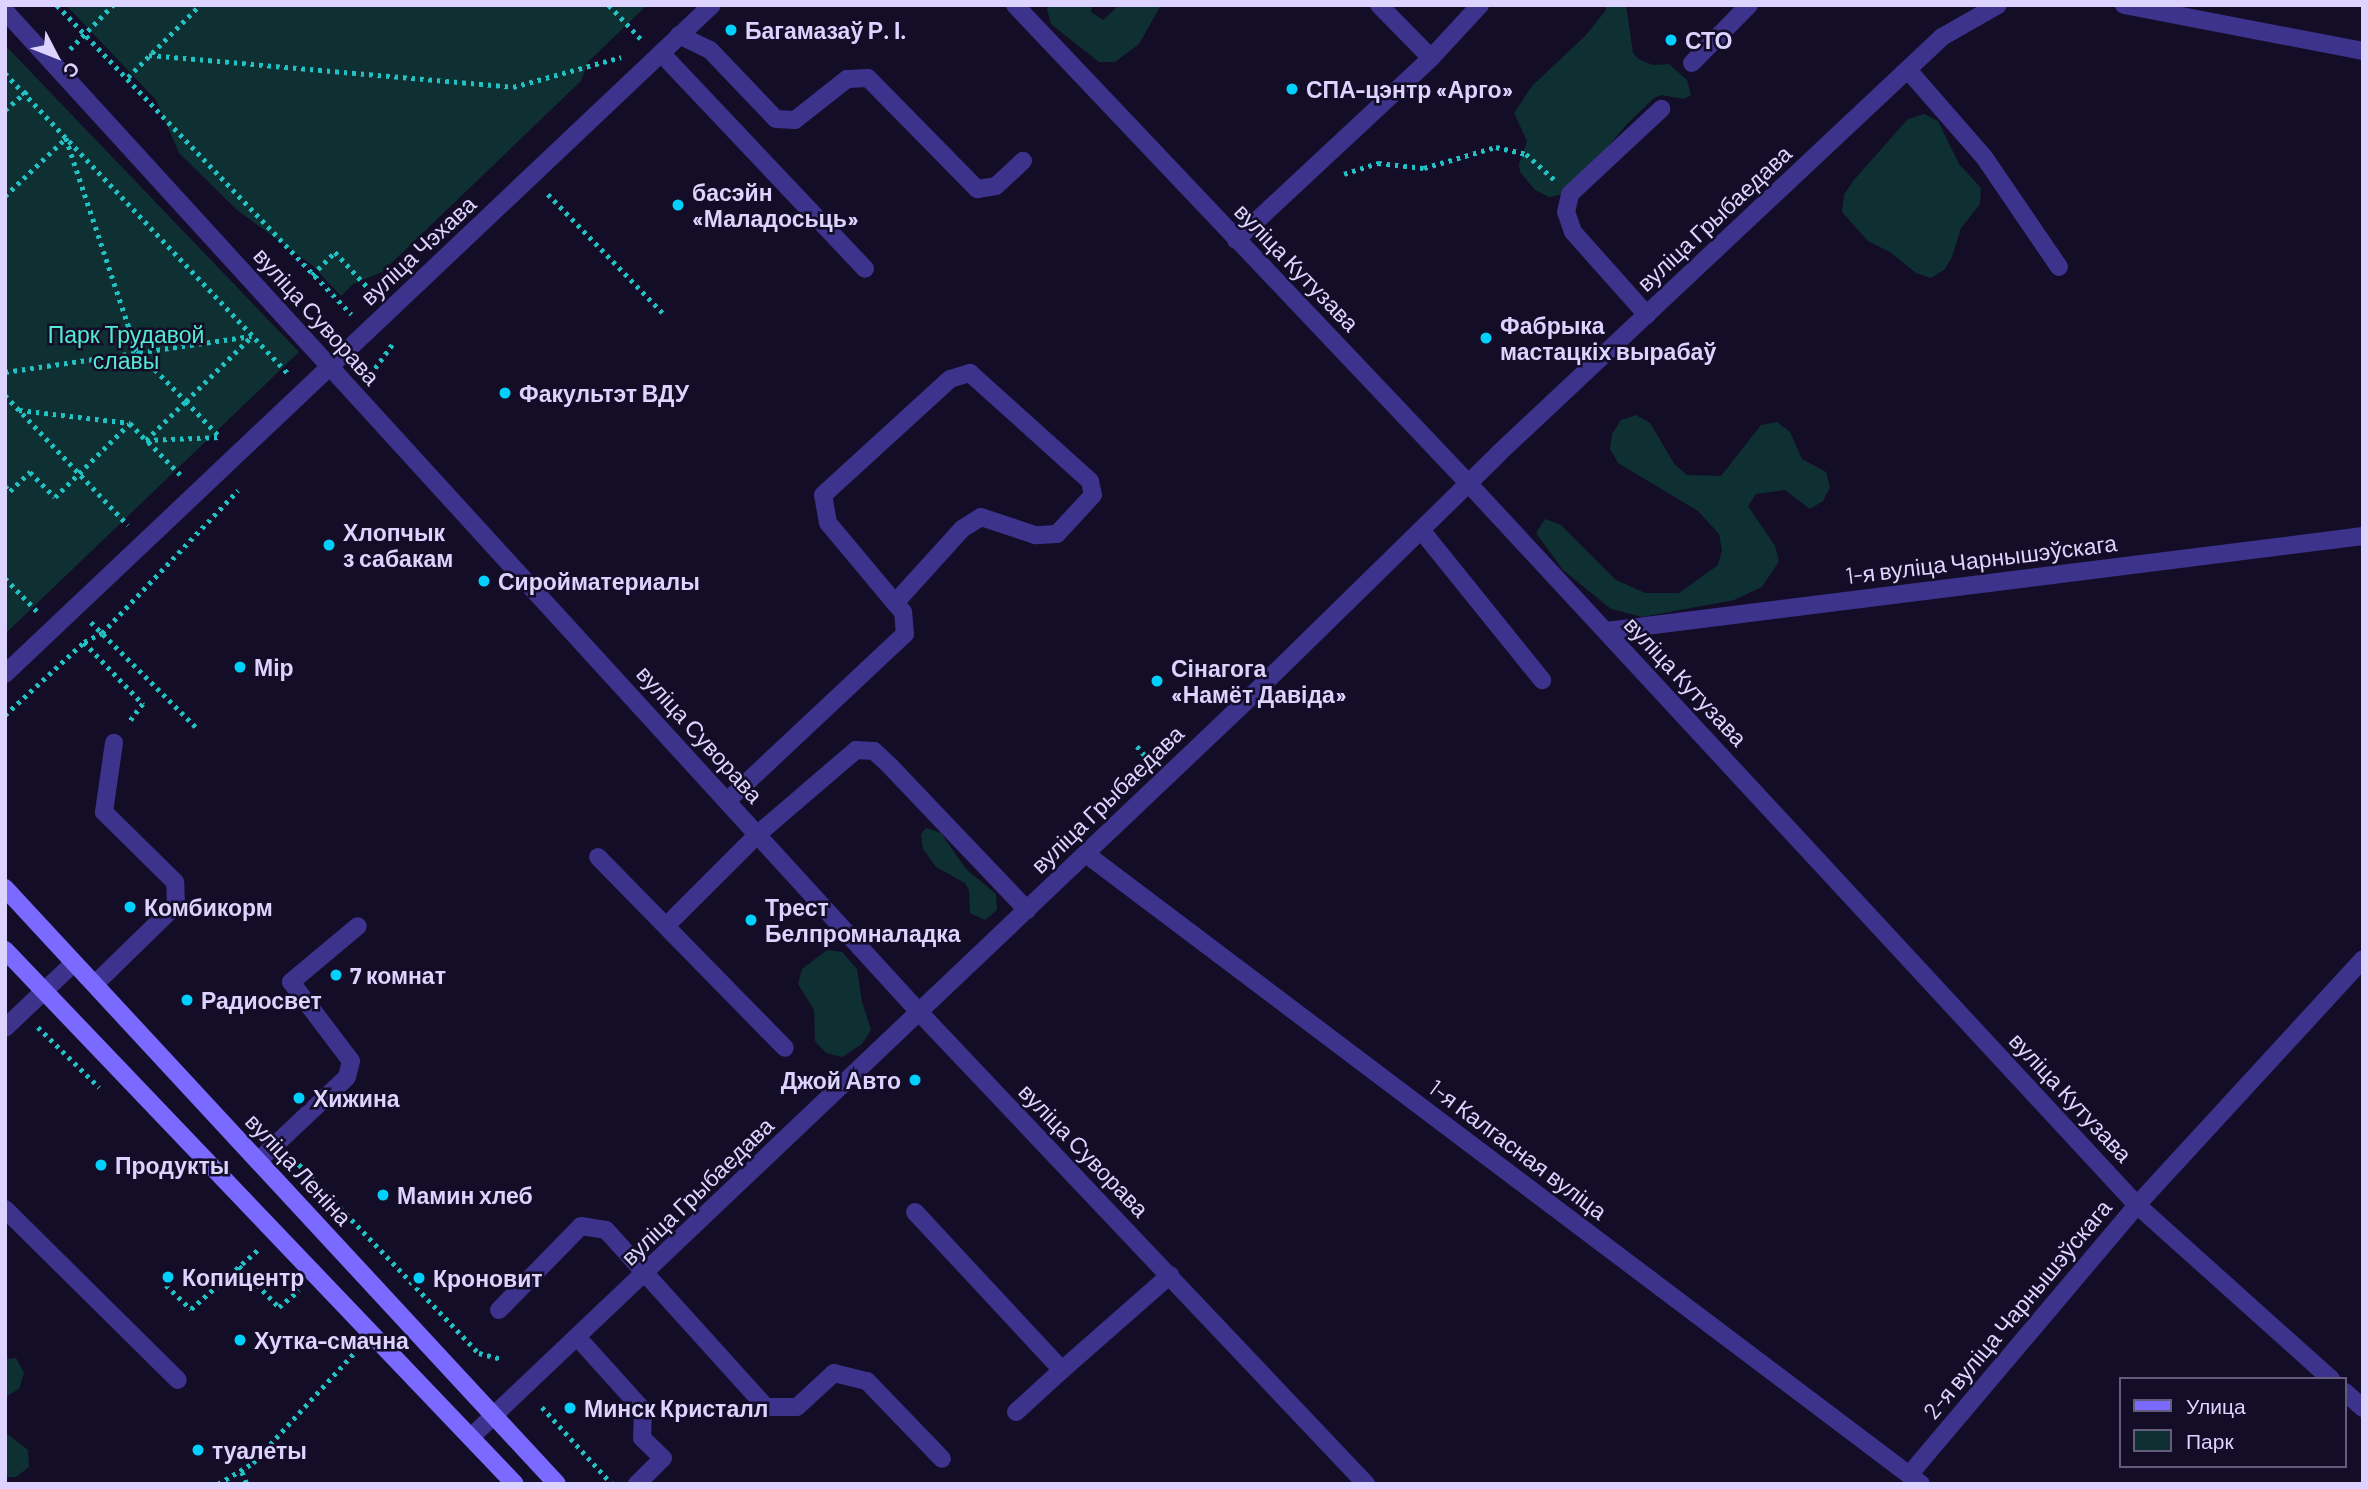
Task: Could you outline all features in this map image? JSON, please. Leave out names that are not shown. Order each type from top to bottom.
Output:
[{"type":"main road","name":"вуліца Леніна","points":[[5,888],[557,1484]]},
{"type":"main road","points":[[5,950],[515,1484]]},
{"type":"street","name":"вуліца Чэхава","points":[[5,674],[712,5]]},
{"type":"street","points":[[1379,5],[1431,58]]},
{"type":"street","points":[[1236,240],[1431,58],[1480,5]]},
{"type":"street","points":[[1692,63],[1749,5]]},
{"type":"street","name":"вуліца Грыбаедава","points":[[471,1437],[647,1274],[1469,484],[1942,37],[1998,5]]},
{"type":"street","points":[[2124,5],[2363,51]]},
{"type":"street","name":"вуліца Кутузава","points":[[1022,8],[1236,240],[1606,631],[2137,1205],[2328,1377]]},
{"type":"street","name":"вуліца Суворава","points":[[5,11],[920,1013],[1366,1484]]},
{"type":"street","points":[[680,35],[710,50],[776,119],[795,120],[847,79],[868,78],[977,189],[996,186],[1023,161]]},
{"type":"street","points":[[661,53],[865,270]]},
{"type":"street","points":[[1908,69],[1984,157],[2059,267]]},
{"type":"street","points":[[1647,315],[1573,232],[1566,212],[1570,194],[1661,109]]},
{"type":"street","points":[[727,801],[905,634],[903,612],[895,603],[828,523],[823,495],[950,379],[970,373],[1090,481],[1093,495],[1057,534],[1035,535],[981,517],[961,529],[895,603]]},
{"type":"street","points":[[1421,530],[1542,680]]},
{"type":"street","name":"1-я вуліца Чарнышэўскага","points":[[1606,631],[2363,536]]},
{"type":"street","points":[[95,984],[176,905],[175,882],[104,812],[114,743]]},
{"type":"street","points":[[666,926],[758,834],[856,750],[874,751],[1027,910]]},
{"type":"street","name":"1-я Калгасная вуліца","points":[[1086,854],[1911,1481]]},
{"type":"street","points":[[598,857],[785,1048]]},
{"type":"street","points":[[258,1161],[347,1077],[351,1061],[291,982],[358,926]]},
{"type":"street","name":"2-я вуліца Чарнышэўскага","points":[[1911,1481],[2137,1205],[2362,961]]},
{"type":"street","points":[[5,1028],[74,962]]},
{"type":"street","points":[[5,1209],[178,1380]]},
{"type":"street","points":[[915,1212],[1062,1370]]},
{"type":"street","points":[[499,1310],[581,1226],[606,1230],[766,1407],[797,1407],[834,1373],[867,1381],[942,1459]]},
{"type":"street","points":[[1016,1412],[1170,1275]]},
{"type":"street","points":[[578,1338],[643,1410],[642,1438],[663,1458],[637,1484]]},
{"type":"street","points":[[2347,1394],[2363,1408]]},
{"type":"path","points":[[57,5],[128,77],[386,354]]},
{"type":"path","points":[[70,49],[112,5]]},
{"type":"path","points":[[128,77],[200,5]]},
{"type":"path","points":[[609,5],[643,41]]},
{"type":"path","points":[[149,55],[513,87],[628,54]]},
{"type":"path","points":[[5,73],[304,391]]},
{"type":"path","points":[[6,108],[30,88]]},
{"type":"path","points":[[5,197],[66,138]]},
{"type":"path","points":[[66,138],[137,351],[220,437],[146,440]]},
{"type":"path","points":[[1339,175],[1378,163],[1424,168],[1496,147],[1527,154],[1570,194]]},
{"type":"path","points":[[545,191],[663,313]]},
{"type":"path","points":[[312,275],[335,252],[374,294]]},
{"type":"path","points":[[5,372],[252,336]]},
{"type":"path","points":[[146,440],[252,336]]},
{"type":"path","points":[[5,395],[128,525]]},
{"type":"path","points":[[19,410],[130,423],[180,475]]},
{"type":"path","points":[[5,486],[10,491],[30,472],[55,497],[130,423]]},
{"type":"path","points":[[5,578],[37,611]]},
{"type":"path","points":[[76,607],[197,728]]},
{"type":"path","points":[[83,642],[143,704],[114,743]]},
{"type":"path","points":[[1137,746],[1148,759]]},
{"type":"path","points":[[166,1285],[191,1309],[260,1248]]},
{"type":"path","points":[[239,1266],[279,1307],[302,1288]]},
{"type":"path","points":[[445,1317],[479,1353],[502,1359]]},
{"type":"path","points":[[218,1484],[242,1472],[361,1345]]},
{"type":"path","points":[[542,1407],[612,1484]]},
{"type":"path","points":[[242,1472],[247,1484]]},
{"type":"green space","points":[[66,5],[647,5],[588,62],[581,81],[382,272],[353,284],[341,296],[312,265],[237,210],[179,153],[156,100]]},
{"type":"green space","points":[[1049,5],[1092,5],[1091,12],[1103,20],[1119,5],[1161,5],[1139,44],[1115,62],[1099,62],[1051,24],[1047,9]]},
{"type":"green space","points":[[1605,5],[1626,5],[1633,53],[1638,59],[1653,65],[1669,64],[1687,80],[1691,95],[1684,99],[1661,95],[1654,98],[1626,125],[1577,184],[1564,194],[1549,197],[1535,190],[1520,172],[1519,164],[1527,141],[1514,113],[1532,86],[1586,35],[1606,10]]},
{"type":"green space","name":"Парк Трудавой славы","points":[[5,45],[299,352],[5,634]]},
{"type":"green space","points":[[1924,114],[1938,121],[1959,164],[1981,188],[1980,204],[1961,228],[1952,257],[1944,270],[1931,278],[1916,273],[1890,252],[1868,241],[1842,212],[1844,195],[1853,181],[1908,119]]},
{"type":"green space","points":[[1636,415],[1650,423],[1675,465],[1687,475],[1721,476],[1761,425],[1777,422],[1790,432],[1802,459],[1826,472],[1830,487],[1823,501],[1810,509],[1785,490],[1756,494],[1748,506],[1775,546],[1779,561],[1762,587],[1734,600],[1642,617],[1611,609],[1563,570],[1536,533],[1545,519],[1561,525],[1616,580],[1645,593],[1679,593],[1718,565],[1722,550],[1719,534],[1698,511],[1618,463],[1610,449],[1612,434],[1621,420]]},
{"type":"green space","points":[[926,828],[941,833],[966,869],[996,894],[997,910],[985,920],[970,913],[969,890],[965,883],[936,867],[923,849],[921,834]]},
{"type":"green space","points":[[827,950],[842,952],[857,969],[862,1002],[871,1030],[862,1044],[842,1057],[826,1053],[815,1041],[814,1010],[798,984],[802,969]]},
{"type":"green space","points":[[16,1358],[24,1373],[19,1389],[5,1397],[5,1359]]},
{"type":"green space","points":[[5,1432],[28,1450],[29,1467],[16,1477],[5,1477]]},
{"type":"place","name":"Багамазаў Р. І.","points":[[731,30]]},
{"type":"place","name":"СТО","points":[[1671,40]]},
{"type":"place","name":"СПА-цэнтр «Арго»","points":[[1292,89]]},
{"type":"place","name":"басэйн «Маладосьць»","points":[[678,205]]},
{"type":"place","name":"Фабрыка мастацкіх вырабаў","points":[[1486,338]]},
{"type":"place","name":"Факультэт ВДУ","points":[[505,393]]},
{"type":"place","name":"Хлопчык з сабакам","points":[[329,545]]},
{"type":"place","name":"Сиройматериалы","points":[[484,581]]},
{"type":"place","name":"Мір","points":[[240,667]]},
{"type":"place","name":"Сінагога «Намёт Давіда»","points":[[1157,681]]},
{"type":"place","name":"Комбикорм","points":[[130,907]]},
{"type":"place","name":"Трест Белпромналадка","points":[[751,920]]},
{"type":"place","name":"7 комнат","points":[[336,975]]},
{"type":"place","name":"Радиосвет","points":[[187,1000]]},
{"type":"place","name":"Джой Авто","points":[[915,1080]]},
{"type":"place","name":"Хижина","points":[[299,1098]]},
{"type":"place","name":"Продукты","points":[[101,1165]]},
{"type":"place","name":"Мамин хлеб","points":[[383,1195]]},
{"type":"place","name":"Копицентр","points":[[168,1277]]},
{"type":"place","name":"Кроновит","points":[[419,1278]]},
{"type":"place","name":"Хутка-смачна","points":[[240,1340]]},
{"type":"place","name":"Минск Кристалл","points":[[570,1408]]},
{"type":"place","name":"туалеты","points":[[198,1450]]}]
